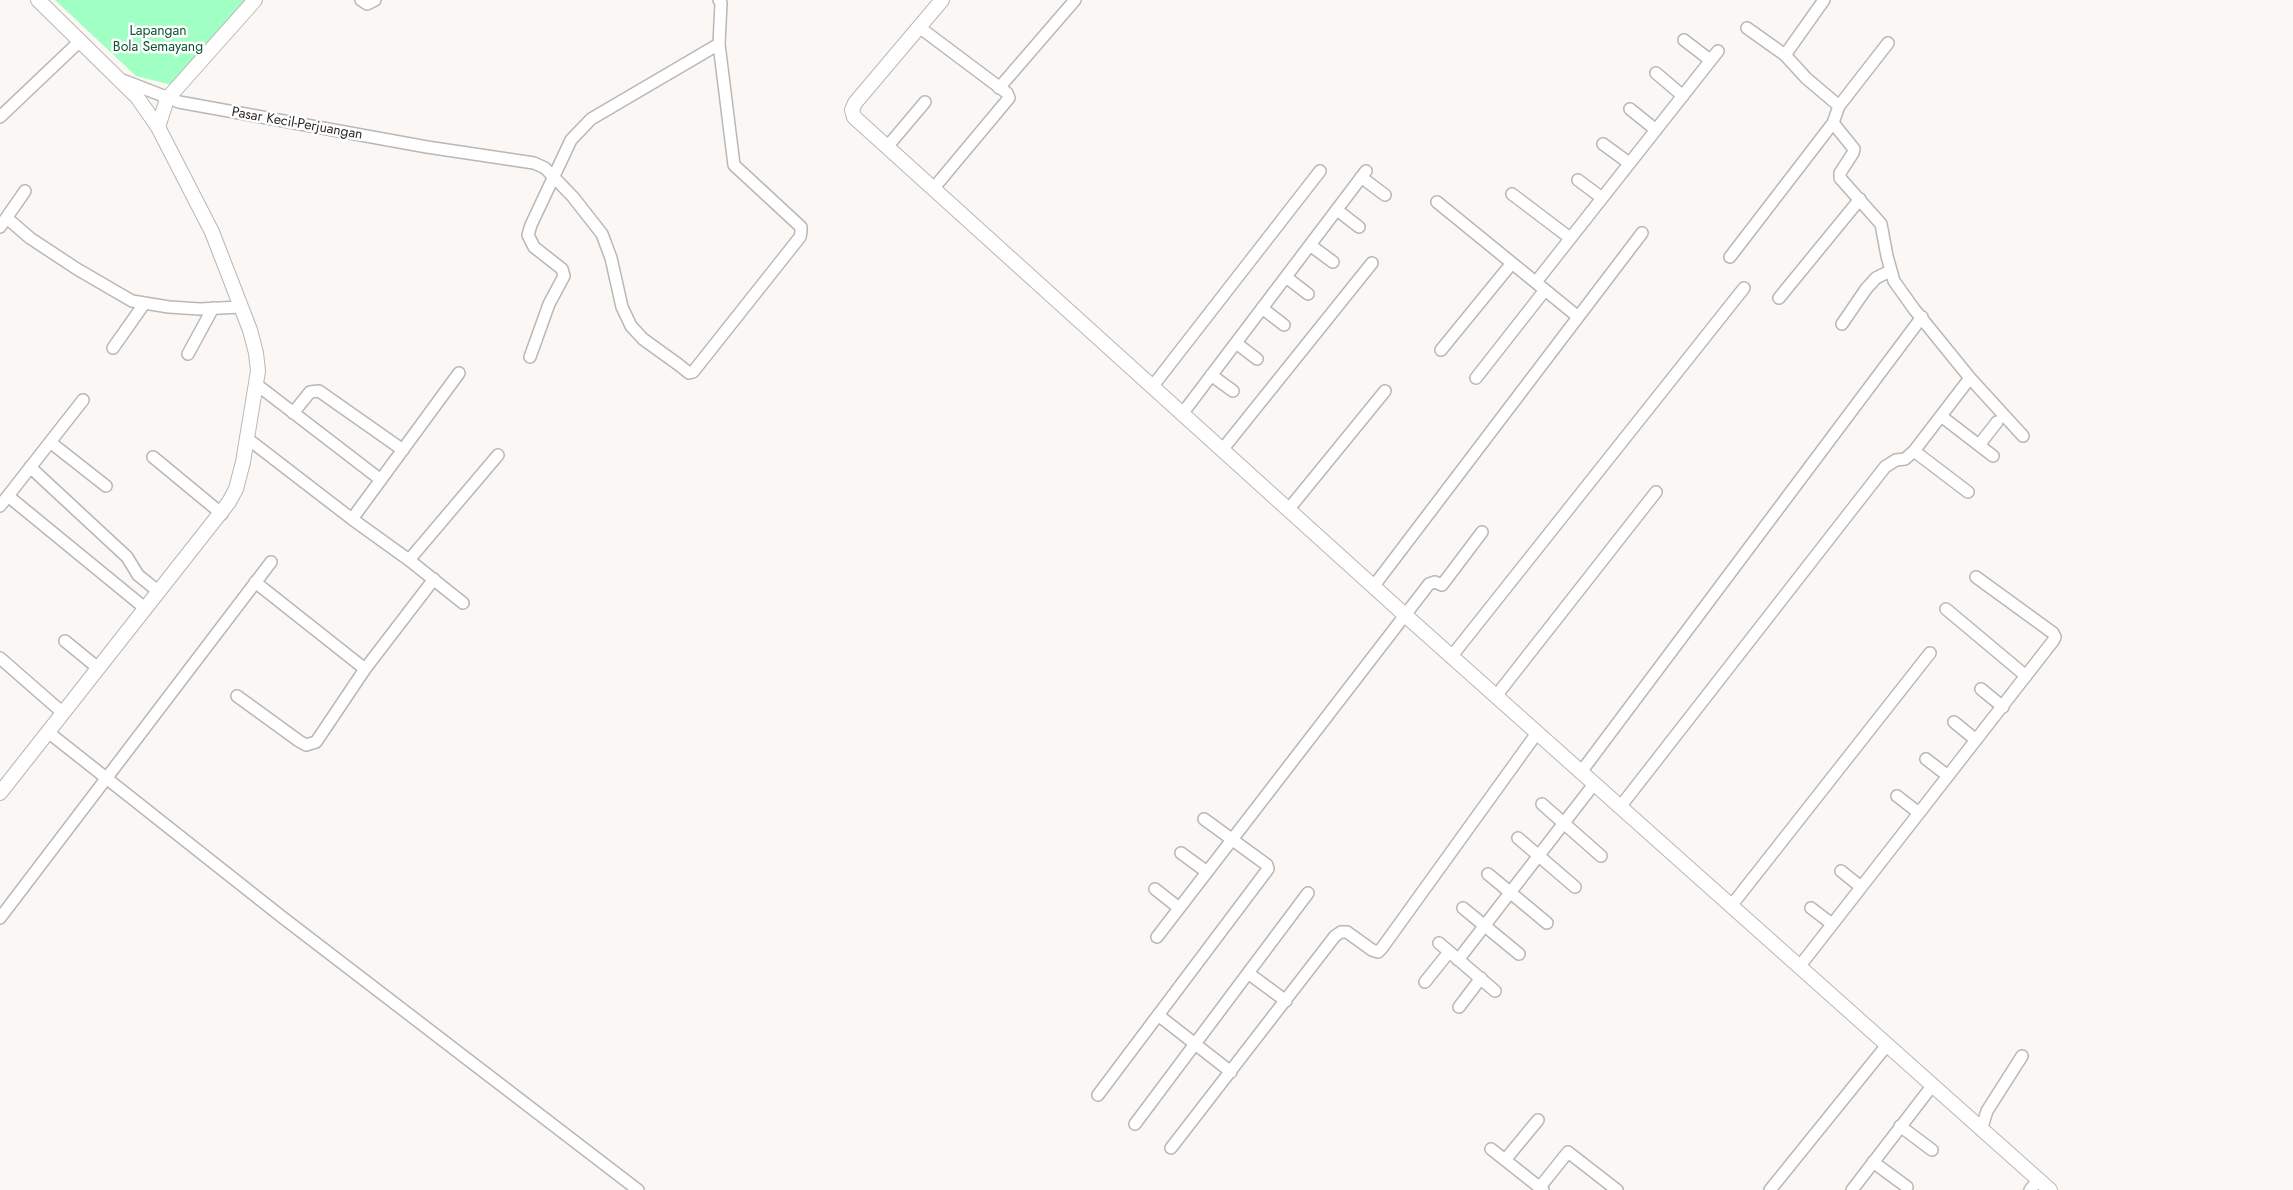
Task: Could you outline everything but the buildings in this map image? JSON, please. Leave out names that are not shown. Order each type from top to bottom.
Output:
[{"type":"street","name":"Pasar Kecil-Perjuangan","points":[[38,0],[119,78],[167,99],[418,145],[534,162],[554,175],[602,234],[611,258],[622,307],[630,326],[689,373],[692,372],[800,237],[802,232],[801,227],[734,165],[719,44]]},
{"type":"street","points":[[158,127],[167,99],[256,0]]},
{"type":"street","points":[[361,0],[367,4],[375,0]]},
{"type":"street","points":[[530,357],[550,304],[564,276],[562,269],[534,247],[528,235],[570,140],[592,119],[719,44],[721,3],[719,0]]},
{"type":"street","points":[[942,0],[855,103],[852,110],[854,117],[1373,587],[1886,1044],[1981,1130],[2034,1185],[2050,1190]]},
{"type":"street","points":[[999,88],[1075,0]]},
{"type":"street","points":[[1785,54],[1824,0]]},
{"type":"street","points":[[919,27],[999,88],[1009,98],[933,189]]},
{"type":"street","points":[[1747,28],[1785,54],[1806,78],[1840,106]]},
{"type":"street","points":[[1684,40],[1710,60]]},
{"type":"street","points":[[0,117],[80,41]]},
{"type":"street","points":[[1730,258],[1833,123],[1840,106],[1888,44]]},
{"type":"street","points":[[1536,282],[1718,51]]},
{"type":"street","points":[[1656,74],[1683,96]]},
{"type":"street","points":[[0,793],[222,514],[236,489],[248,439],[256,384],[256,353],[241,306],[212,232],[158,127],[137,97],[119,78]]},
{"type":"street","points":[[887,147],[925,102]]},
{"type":"street","points":[[1630,109],[1656,130]]},
{"type":"street","points":[[1833,123],[1854,149],[1840,173],[1840,178],[1881,224],[1890,271],[1901,292],[1970,378],[2023,436]]},
{"type":"street","points":[[1603,144],[1630,163]]},
{"type":"street","points":[[1152,387],[1320,171]]},
{"type":"street","points":[[1182,414],[1364,174],[1385,195]]},
{"type":"street","points":[[1578,180],[1602,198]]},
{"type":"street","points":[[24,191],[4,223],[123,297],[144,304],[169,307],[213,308],[241,306]]},
{"type":"street","points":[[1512,194],[1570,238]]},
{"type":"street","points":[[1779,298],[1860,199]]},
{"type":"street","points":[[1437,202],[1577,316]]},
{"type":"street","points":[[1336,210],[1359,228]]},
{"type":"street","points":[[1373,587],[1577,316],[1642,233]]},
{"type":"street","points":[[1310,244],[1333,262]]},
{"type":"street","points":[[1222,450],[1372,263]]},
{"type":"street","points":[[1441,350],[1512,263]]},
{"type":"street","points":[[1842,324],[1866,289],[1876,278],[1890,271]]},
{"type":"street","points":[[1286,277],[1308,294]]},
{"type":"street","points":[[1451,657],[1744,288]]},
{"type":"street","points":[[1476,378],[1546,290]]},
{"type":"street","points":[[113,348],[134,321],[144,304]]},
{"type":"street","points":[[188,354],[213,308]]},
{"type":"street","points":[[1262,308],[1284,325]]},
{"type":"street","points":[[1581,772],[1922,317]]},
{"type":"street","points":[[1236,343],[1258,359]]},
{"type":"street","points":[[352,520],[459,373]]},
{"type":"street","points":[[1211,375],[1233,392]]},
{"type":"street","points":[[1620,807],[1885,467],[1896,460],[1905,459],[1914,451],[1970,378]]},
{"type":"street","points":[[256,384],[381,480]]},
{"type":"street","points":[[293,413],[310,392],[319,391],[403,450]]},
{"type":"street","points":[[1288,510],[1385,391]]},
{"type":"street","points":[[0,506],[84,400]]},
{"type":"street","points":[[1941,416],[1993,456]]},
{"type":"street","points":[[1979,445],[1997,422]]},
{"type":"street","points":[[248,439],[463,603]]},
{"type":"street","points":[[50,442],[106,486]]},
{"type":"street","points":[[1914,451],[1968,492]]},
{"type":"street","points":[[409,560],[498,455]]},
{"type":"street","points":[[153,457],[222,514]]},
{"type":"street","points":[[30,467],[128,557],[138,575],[159,592]]},
{"type":"street","points":[[1496,696],[1656,492]]},
{"type":"street","points":[[8,496],[146,609]]},
{"type":"street","points":[[1157,937],[1429,584],[1435,582],[1442,585],[1482,532]]},
{"type":"street","points":[[0,918],[270,562]]},
{"type":"street","points":[[1799,966],[2053,641],[2054,635],[1976,577]]},
{"type":"street","points":[[237,696],[299,741],[309,745],[316,742],[366,669],[434,579]]},
{"type":"street","points":[[255,582],[366,669]]},
{"type":"street","points":[[1946,609],[2026,676]]},
{"type":"street","points":[[65,641],[98,668]]},
{"type":"street","points":[[1731,906],[1930,653]]},
{"type":"street","points":[[0,658],[63,713]]},
{"type":"street","points":[[1981,689],[2003,706]]},
{"type":"street","points":[[1954,722],[1976,740]]},
{"type":"street","points":[[48,732],[442,1041],[638,1190]]},
{"type":"street","points":[[1172,1148],[1335,936],[1341,932],[1348,932],[1372,950],[1378,952],[1382,948],[1537,733]]},
{"type":"street","points":[[1926,759],[1948,776]]},
{"type":"street","points":[[1458,960],[1594,784]]},
{"type":"street","points":[[1897,796],[1919,813]]},
{"type":"street","points":[[1542,804],[1601,856]]},
{"type":"street","points":[[1098,1095],[1268,869],[1267,865],[1204,819]]},
{"type":"street","points":[[1518,838],[1575,887]]},
{"type":"street","points":[[1181,853],[1207,872]]},
{"type":"street","points":[[1841,871],[1861,887]]},
{"type":"street","points":[[1488,874],[1548,923]]},
{"type":"street","points":[[1155,889],[1179,908]]},
{"type":"street","points":[[1135,1124],[1308,893]]},
{"type":"street","points":[[1463,908],[1519,954]]},
{"type":"street","points":[[1811,908],[1832,924]]},
{"type":"street","points":[[1439,943],[1495,991]]},
{"type":"street","points":[[1425,982],[1449,952]]},
{"type":"street","points":[[1248,973],[1286,1001]]},
{"type":"street","points":[[1459,1006],[1481,978]]},
{"type":"street","points":[[1158,1016],[1231,1072]]},
{"type":"street","points":[[1770,1190],[1886,1044]]},
{"type":"street","points":[[1981,1130],[1987,1111],[2022,1056]]},
{"type":"street","points":[[1852,1190],[1932,1086]]},
{"type":"street","points":[[1505,1160],[1538,1120]]},
{"type":"street","points":[[1900,1126],[1932,1150]]},
{"type":"street","points":[[1491,1149],[1541,1189],[1568,1152],[1617,1190]]},
{"type":"street","points":[[1874,1162],[1906,1187]]},
{"type":"green space","name":"Lapangan Bola Semayang","points":[[55,0],[248,0],[172,85],[136,76]]}]
